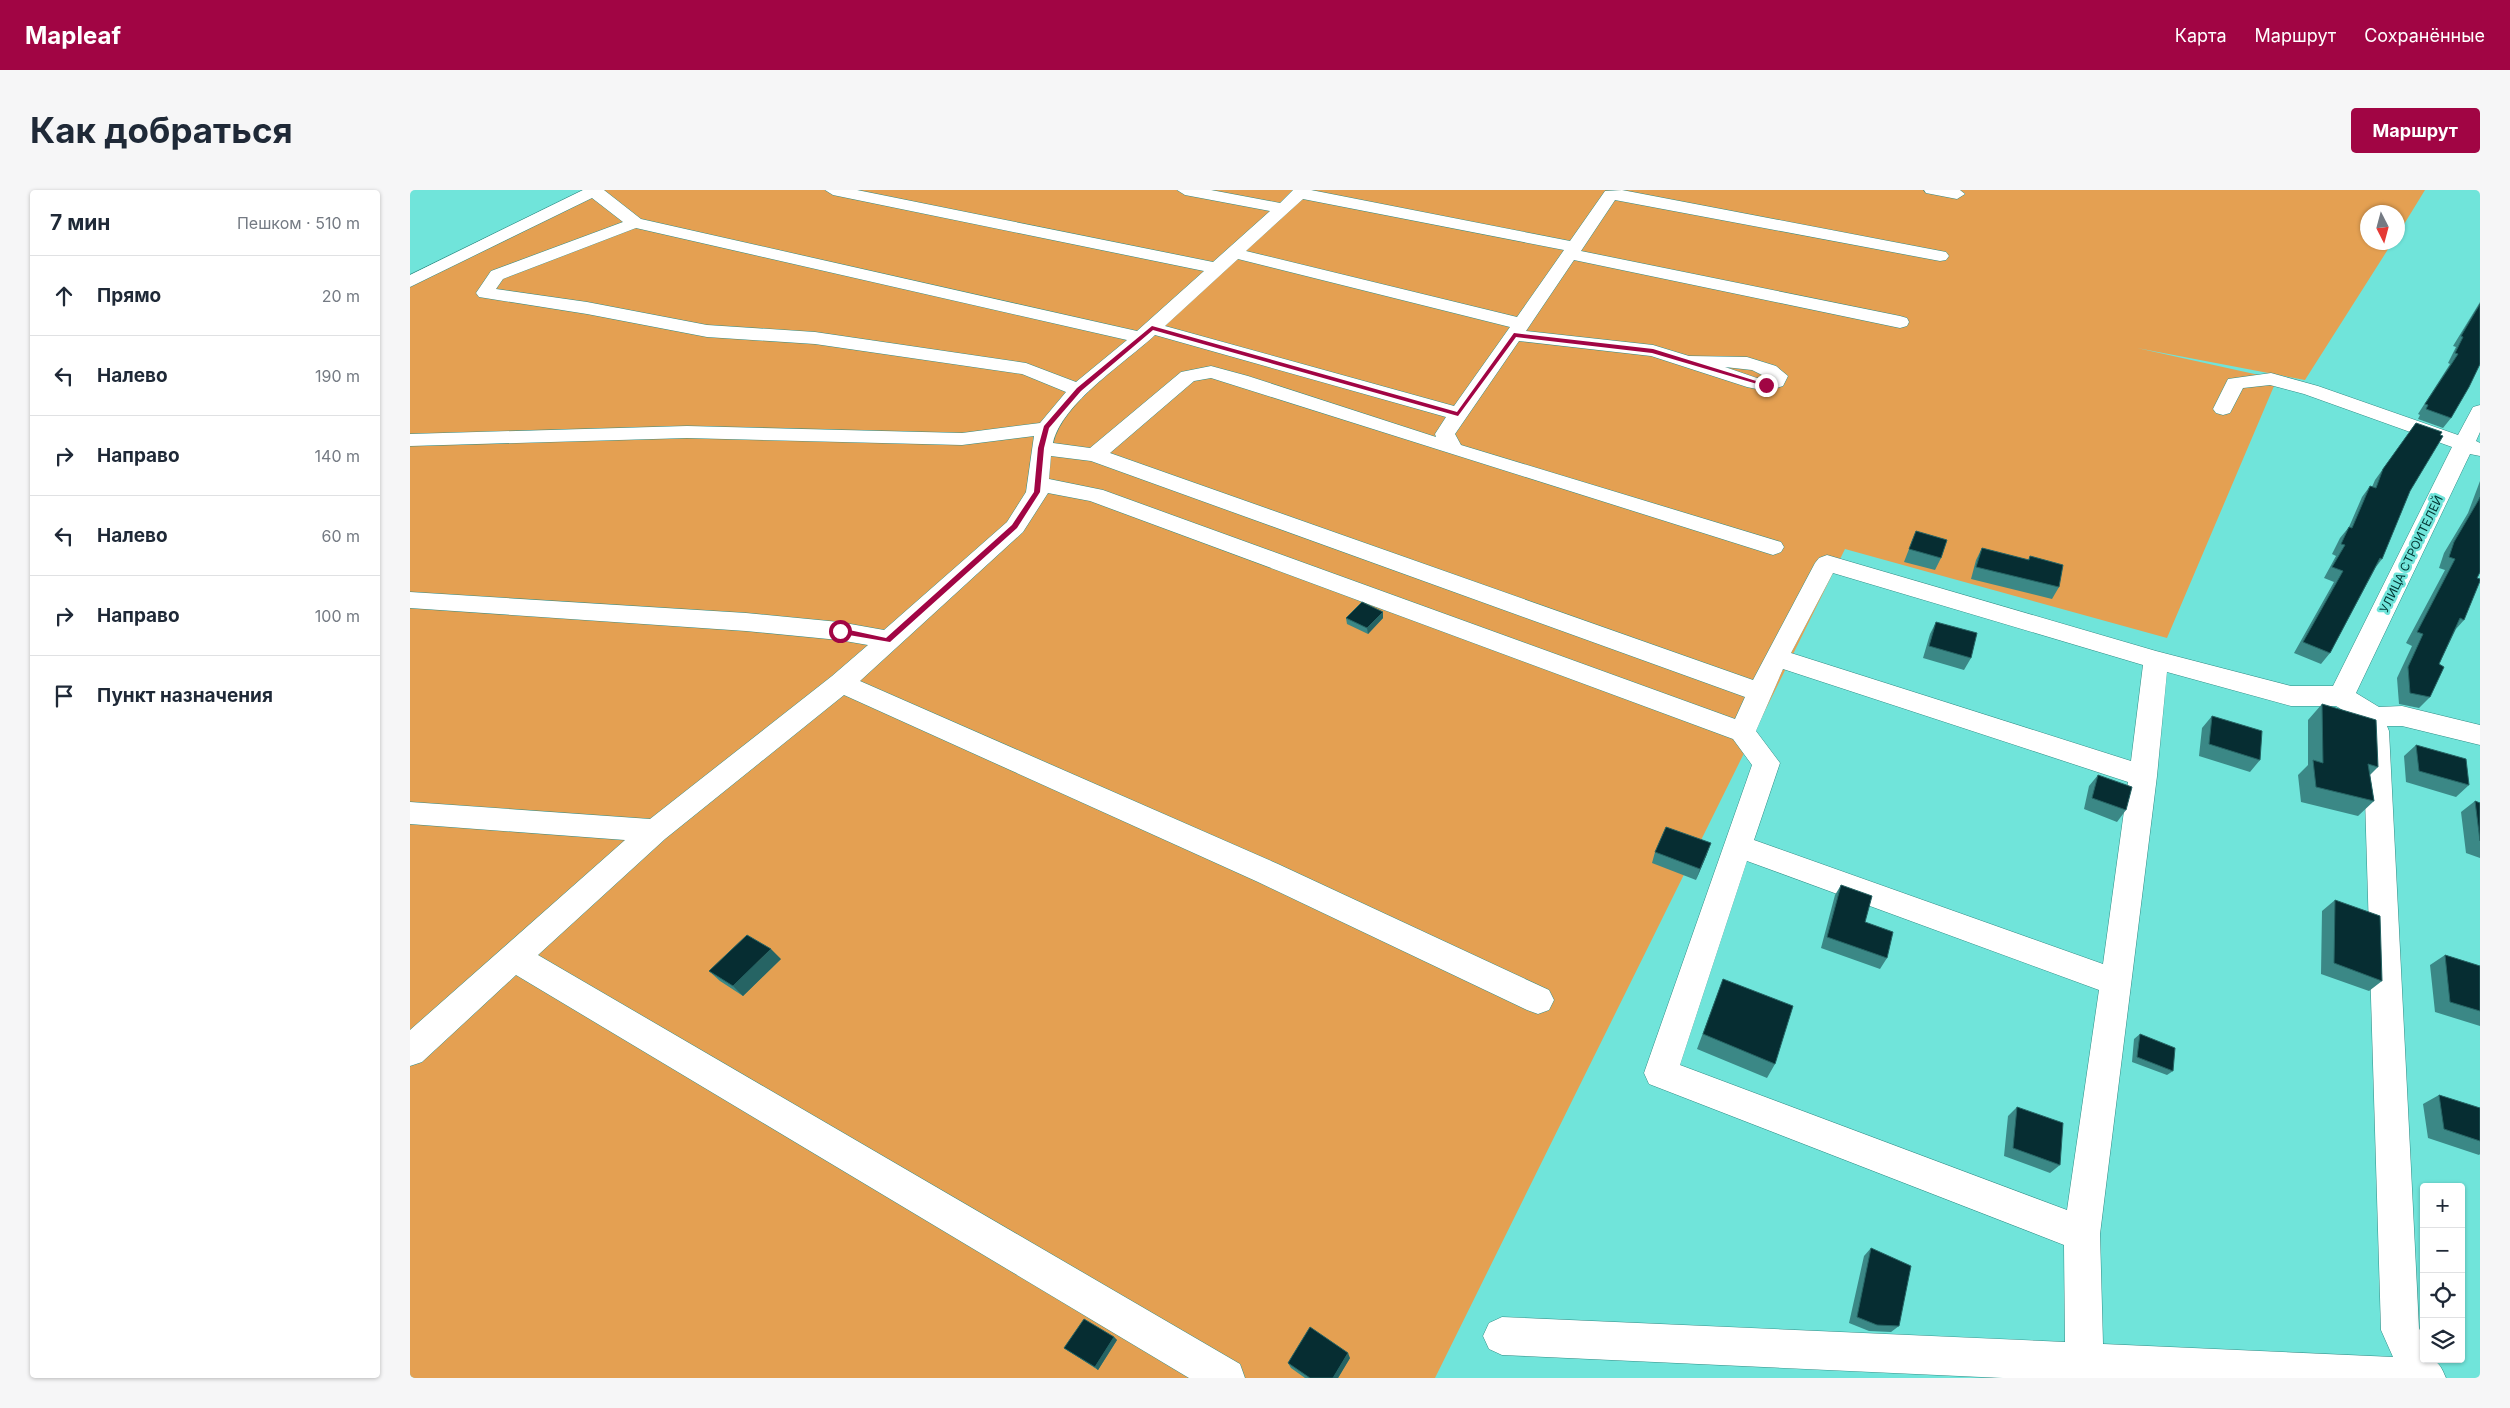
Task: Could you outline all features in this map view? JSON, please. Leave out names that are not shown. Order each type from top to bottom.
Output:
[{"type":"street","points":[[833,190],[1225,261],[1518,329],[1653,351],[1688,362]]},
{"type":"street","points":[[1185,190],[1295,197],[1573,251],[1900,322]]},
{"type":"street","points":[[1932,190],[1957,194]]},
{"type":"street","points":[[410,282],[595,191],[635,223],[1147,333],[1458,414]]},
{"type":"street","points":[[1453,449],[1445,434],[1613,192],[1940,256]]},
{"type":"street","points":[[410,1051],[512,957],[656,832],[842,682],[1015,527],[1037,492],[1044,438],[1079,390],[1147,333],[1295,197]]},
{"type":"street","points":[[635,223],[497,275],[490,282],[485,293],[587,308],[707,331],[815,338],[1026,370],[1079,390]]},
{"type":"street","points":[[1096,455],[1188,376],[1211,372],[1453,449],[1773,547]]},
{"type":"street","points":[[2223,409],[2235,383],[2271,379],[2307,398],[2472,447]]},
{"type":"street","name":"УЛИЦА СТРОИТЕЛЕЙ","points":[[2341,696],[2472,447],[2480,412]]},
{"type":"street","points":[[410,440],[687,432],[962,439],[1044,438],[1760,693]]},
{"type":"street","points":[[1038,484],[1095,495],[1742,732],[1766,763],[1661,1073],[2082,1234]]},
{"type":"street","points":[[1742,732],[1776,656],[1827,563],[2156,660],[2291,696],[2341,696],[2375,717],[2402,716],[2480,735]]},
{"type":"street","points":[[410,600],[746,622],[840,631],[888,640]]},
{"type":"street","points":[[1776,656],[2143,776]]},
{"type":"street","points":[[2084,1362],[2082,1234],[2143,776],[2156,660]]},
{"type":"street","points":[[842,682],[1259,869],[1538,1000]]},
{"type":"street","points":[[2375,717],[2400,1330],[2422,1378]]},
{"type":"street","points":[[410,813],[656,832]]},
{"type":"street","points":[[1738,846],[2115,982]]},
{"type":"street","points":[[512,957],[1226,1378]]},
{"type":"street","points":[[1502,1336],[2427,1378]]},
{"type":"shaded area","points":[[603,190],[2425,190],[2405,223],[2405,205],[2360,205],[2360,250],[2388,250],[2305,380],[2137,348],[2277,379],[2167,638],[1845,549],[1435,1378],[410,1378],[410,283]]},
{"type":"building","points":[[2480,304],[2480,364],[2469,387],[2451,418],[2426,409],[2428,405],[2425,404],[2458,354],[2455,353],[2463,337],[2461,336]]},
{"type":"building","points":[[2416,423],[2442,432],[2440,435],[2443,436],[2410,491],[2382,559],[2380,558],[2330,653],[2303,642],[2343,571],[2332,567],[2345,545],[2341,544],[2349,527],[2352,528],[2370,486],[2376,488],[2383,469]]},
{"type":"building","points":[[2480,497],[2480,572],[2477,578],[2480,581],[2464,620],[2460,618],[2439,664],[2444,667],[2430,697],[2410,693],[2408,667],[2423,634],[2417,632],[2455,559],[2449,557],[2454,542]]},
{"type":"building","points":[[1916,531],[1947,540],[1941,558],[1909,549]]},
{"type":"building","points":[[1982,548],[2029,560],[2030,556],[2063,565],[2059,587],[1976,567]]},
{"type":"building","points":[[1362,602],[1383,612],[1367,628],[1346,618]]},
{"type":"building","points":[[1936,622],[1977,633],[1971,658],[1929,646]]},
{"type":"building","points":[[2322,704],[2376,720],[2378,767],[2368,764],[2374,801],[2316,787],[2313,760],[2323,763]]},
{"type":"building","points":[[2212,716],[2262,731],[2260,760],[2209,744]]},
{"type":"building","points":[[2416,745],[2466,759],[2469,785],[2419,771]]},
{"type":"building","points":[[2098,775],[2132,787],[2126,810],[2092,798]]},
{"type":"building","points":[[2475,801],[2480,803],[2480,841]]},
{"type":"building","points":[[1666,827],[1711,843],[1700,869],[1655,852]]},
{"type":"building","points":[[1841,885],[1872,896],[1865,922],[1893,932],[1887,958],[1827,937]]},
{"type":"building","points":[[2335,900],[2380,916],[2382,981],[2334,963]]},
{"type":"building","points":[[747,935],[771,949],[733,986],[709,971]]},
{"type":"building","points":[[2445,955],[2480,966],[2480,1011],[2450,1002]]},
{"type":"building","points":[[1723,979],[1793,1006],[1775,1064],[1703,1034]]},
{"type":"building","points":[[2140,1034],[2175,1048],[2173,1071],[2137,1057]]},
{"type":"building","points":[[2439,1095],[2480,1108],[2480,1141],[2444,1129]]},
{"type":"building","points":[[2017,1107],[2063,1123],[2060,1165],[2013,1148]]},
{"type":"building","points":[[1871,1248],[1911,1266],[1899,1326],[1877,1325],[1857,1317]]},
{"type":"building","points":[[1084,1319],[1114,1337],[1095,1367],[1064,1348]]},
{"type":"building","points":[[1310,1327],[1348,1353],[1333,1378],[1310,1378],[1288,1363]]},
{"type":"route","points":[[840,631],[888,640],[1015,527],[1037,492],[1041,448],[1046,428],[1079,390],[1152,328],[1458,414],[1514,335],[1653,351],[1766,385]]}]
